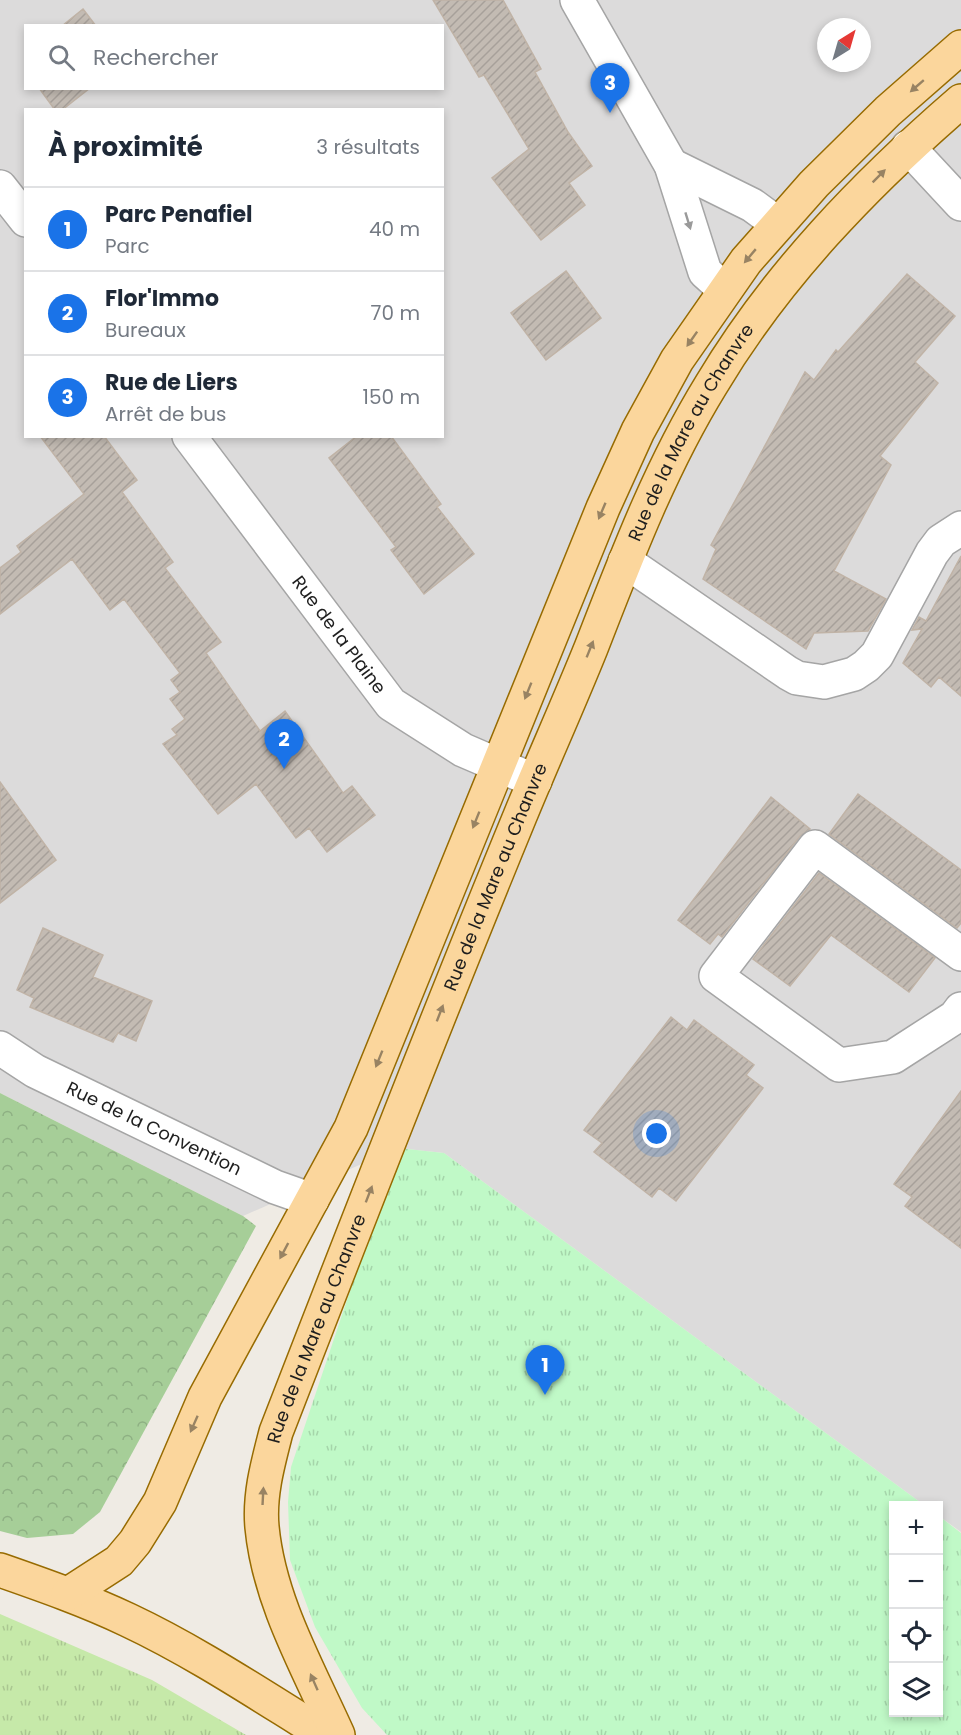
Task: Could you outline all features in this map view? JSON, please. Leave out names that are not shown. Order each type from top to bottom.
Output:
[{"type":"main road","points":[[784,233],[814,184],[888,111],[961,47]]},
{"type":"main road","name":"Rue de la Mare au Chanvre","points":[[338,1735],[283,1613],[270,1575],[262,1526],[264,1482],[276,1432],[465,949],[625,561],[670,458],[710,386],[738,344],[837,217],[908,147],[961,101]]},
{"type":"main road","points":[[710,386],[712,355],[746,261],[784,233],[809,223],[837,217]]},
{"type":"main road","points":[[68,1594],[119,1561],[135,1542],[160,1502],[206,1397],[351,1128],[549,638],[638,431],[677,360],[733,297]]},
{"type":"main road","points":[[0,1570],[68,1594],[129,1620],[208,1663],[325,1735]]},
{"type":"street","points":[[577,0],[671,165],[705,272],[733,297]]},
{"type":"street","points":[[908,147],[961,204]]},
{"type":"street","points":[[671,165],[752,205],[784,233]]},
{"type":"street","points":[[0,187],[24,217]]},
{"type":"street","name":"Rue de la Plaine","points":[[191,438],[391,704],[463,750],[535,781]]},
{"type":"street","points":[[625,561],[788,673],[797,678],[824,682],[854,674],[877,656],[932,553],[941,541],[961,528]]},
{"type":"street","points":[[961,954],[815,847],[716,976],[839,1065],[893,1056],[955,1017],[961,1009]]},
{"type":"street","name":"Rue de la Convention","points":[[0,1048],[46,1076],[275,1187],[312,1200]]},
{"type":"shaded area","points":[[0,0],[961,0],[961,1532],[943,1519],[943,1501],[919,1501],[444,1153],[398,1148],[243,1216],[0,1093]]},
{"type":"green space","points":[[0,1093],[243,1216],[256,1226],[100,1512],[73,1534],[27,1538],[0,1531]]},
{"type":"green space","points":[[398,1148],[444,1153],[919,1501],[889,1501],[889,1717],[943,1717],[943,1519],[961,1533],[961,1735],[387,1735],[362,1708],[315,1627],[290,1560],[288,1502],[291,1467]]},
{"type":"green space","points":[[0,1614],[152,1680],[246,1735],[0,1735]]},
{"type":"building","points":[[433,0],[503,0],[541,69],[535,72],[568,132],[592,166],[569,183],[585,205],[541,240],[492,178],[529,149],[484,75],[479,77]]},
{"type":"building","points":[[83,9],[94,24],[64,24]]},
{"type":"building","points":[[40,90],[87,90],[65,108],[54,108]]},
{"type":"building","points":[[566,271],[601,318],[546,360],[511,313]]},
{"type":"building","points":[[907,274],[955,316],[915,362],[938,383],[880,456],[891,465],[834,571],[886,599],[868,631],[814,633],[806,649],[703,579],[716,549],[711,545],[805,372],[814,380],[836,350],[838,352]]},
{"type":"building","points":[[42,438],[106,438],[137,480],[122,492],[173,562],[165,568],[221,642],[206,653],[260,731],[285,711],[343,793],[352,786],[375,815],[327,852],[309,828],[296,838],[256,784],[218,814],[163,744],[177,735],[172,729],[185,719],[170,699],[180,692],[171,680],[180,673],[124,599],[110,610],[72,559],[0,614],[0,568],[21,552],[17,546],[84,494]]},
{"type":"building","points":[[354,438],[392,438],[441,504],[437,507],[474,554],[424,594],[391,550],[396,547],[329,458]]},
{"type":"building","points":[[961,556],[961,696],[939,677],[931,687],[903,663],[922,629],[912,630],[919,617],[926,621]]},
{"type":"building","points":[[0,782],[56,860],[0,903]]},
{"type":"building","points":[[858,794],[961,870],[961,923],[957,928],[829,834]]},
{"type":"building","points":[[771,797],[810,829],[800,836],[722,937],[718,934],[710,944],[678,920]]},
{"type":"building","points":[[819,873],[935,958],[909,992],[831,935],[790,986],[753,959]]},
{"type":"building","points":[[43,928],[103,955],[93,977],[152,1001],[136,1041],[118,1033],[113,1042],[30,1007],[34,998],[17,990]]},
{"type":"building","points":[[671,1017],[687,1030],[694,1020],[754,1065],[746,1075],[763,1088],[676,1201],[659,1188],[652,1197],[594,1152],[602,1143],[584,1130]]},
{"type":"building","points":[[961,1091],[961,1248],[905,1206],[912,1197],[894,1184]]},
{"type":"place","name":"Rue de Liers","points":[[610,113]]},
{"type":"place","name":"Flor'Immo","points":[[284,769]]},
{"type":"place","name":"Parc Penafiel","points":[[545,1395]]}]
